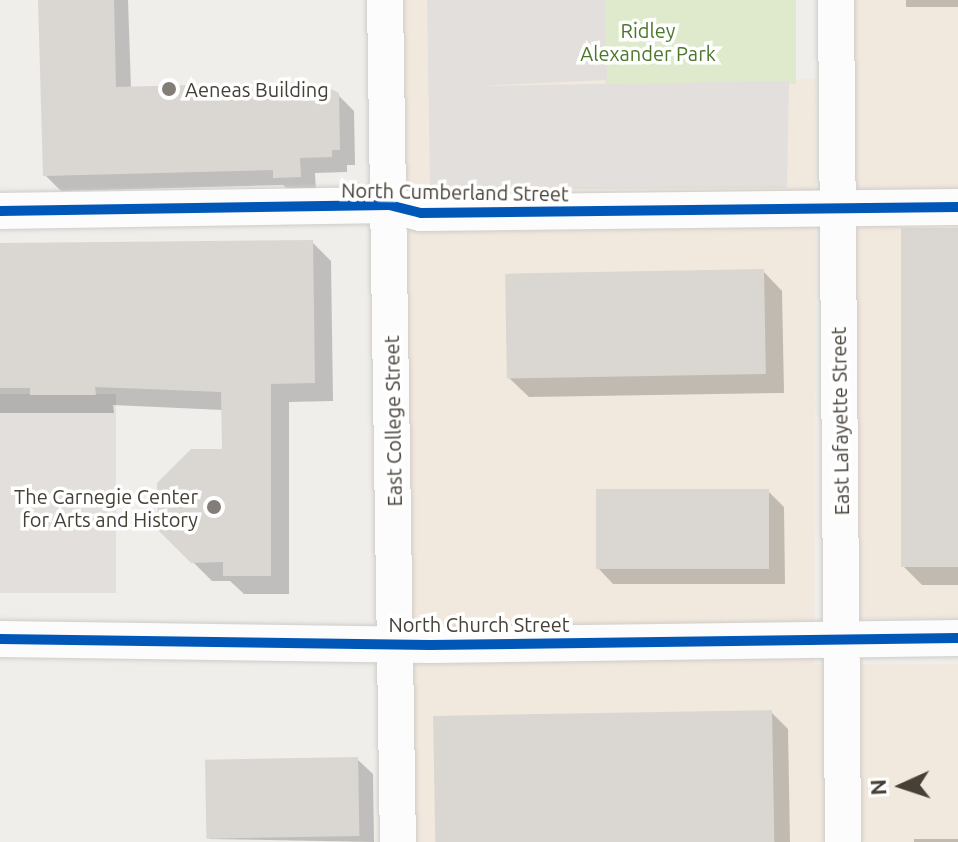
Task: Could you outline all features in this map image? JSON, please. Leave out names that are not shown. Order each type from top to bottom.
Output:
[{"type":"street","name":"East College Street","points":[[385,0],[398,842]]},
{"type":"street","name":"East Lafayette Street","points":[[836,0],[843,842]]},
{"type":"street","name":"North Cumberland Street","points":[[0,211],[389,205],[421,213],[958,207]]},
{"type":"street","name":"North Church Street","points":[[0,639],[396,642],[430,645],[842,637],[958,638]]},
{"type":"shaded area","points":[[397,0],[605,0],[607,84],[816,79],[814,664],[958,664],[958,842],[409,842]]},
{"type":"shaded area","points":[[427,0],[605,0],[607,80],[477,86],[789,81],[787,188],[430,190]]},
{"type":"shaded area","points":[[852,0],[958,0],[958,618],[852,618]]},
{"type":"shaded area","points":[[0,394],[116,394],[116,593],[0,593]]},
{"type":"green space","name":"Ridley Alexander Park","points":[[605,0],[796,0],[796,84],[605,84]]},
{"type":"building","name":"Aeneas Building","points":[[38,0],[114,0],[116,87],[298,82],[298,90],[331,89],[339,93],[340,150],[332,150],[332,157],[300,158],[301,177],[273,178],[273,170],[43,176]]},
{"type":"building","points":[[901,228],[958,228],[958,567],[901,567]]},
{"type":"building","points":[[313,240],[315,383],[271,384],[271,576],[223,576],[223,562],[191,563],[158,530],[157,483],[191,449],[222,449],[221,392],[95,387],[96,395],[30,395],[30,388],[0,388],[0,243]]},
{"type":"building","points":[[764,269],[766,374],[507,379],[505,274]]},
{"type":"building","points":[[596,489],[769,489],[769,569],[596,569]]},
{"type":"building","points":[[772,710],[774,842],[435,842],[433,716]]},
{"type":"building","points":[[358,757],[359,836],[206,839],[205,760]]},
{"type":"cycle path","points":[[0,211],[389,205],[421,213],[958,207]]},
{"type":"cycle path","points":[[0,639],[430,645],[958,638]]},
{"type":"place","name":"Aeneas Building","points":[[169,89]]},
{"type":"place","name":"The Carnegie Center for Arts and History","points":[[214,507]]}]
